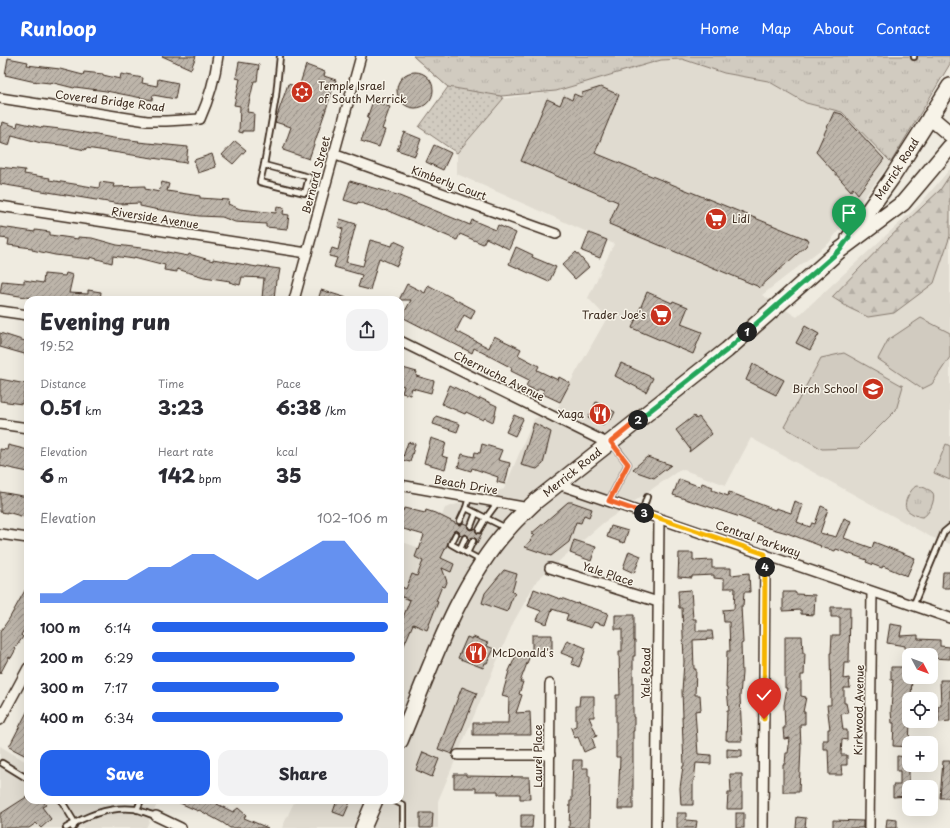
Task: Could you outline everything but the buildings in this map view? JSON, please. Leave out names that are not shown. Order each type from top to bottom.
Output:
[{"type":"main road","name":"Merrick Road","points":[[840,250],[891,179],[950,86]]},
{"type":"main road","points":[[930,117],[950,134]]},
{"type":"main road","name":"Merrick Road","points":[[404,731],[449,624],[467,588],[483,562],[508,529],[529,508],[558,484],[727,350],[840,250],[903,203],[950,147]]},
{"type":"main road","points":[[363,828],[373,804]]},
{"type":"street","name":"Covered Bridge Road","points":[[0,98],[148,121],[200,119],[215,78],[218,56]]},
{"type":"street","name":"Bernard Street","points":[[295,296],[361,56]]},
{"type":"street","name":"Kimberly Court","points":[[333,154],[556,234]]},
{"type":"street","name":"Riverside Avenue","points":[[0,206],[307,253]]},
{"type":"street","points":[[0,311],[24,314]]},
{"type":"street","name":"Chernucha Avenue","points":[[404,343],[610,443]]},
{"type":"street","points":[[0,424],[24,427]]},
{"type":"street","name":"Central Parkway","points":[[558,484],[950,618]]},
{"type":"street","name":"Beach Drive","points":[[404,486],[529,508]]},
{"type":"street","name":"Yale Road","points":[[656,828],[659,518]]},
{"type":"street","points":[[0,534],[24,537]]},
{"type":"street","points":[[763,828],[765,554]]},
{"type":"street","name":"Yale Place","points":[[550,568],[658,602]]},
{"type":"street","name":"Kirkwood Avenue","points":[[869,828],[872,592]]},
{"type":"street","points":[[0,720],[24,675]]},
{"type":"street","name":"Laurel Place","points":[[549,828],[550,684]]},
{"type":"street","points":[[458,755],[550,755]]},
{"type":"street","points":[[156,816],[181,828]]},
{"type":"lane","points":[[264,165],[309,177],[308,186],[305,193],[260,182],[276,96],[280,56]]},
{"type":"lane","points":[[308,186],[323,190]]},
{"type":"lane","points":[[609,501],[628,464],[610,443]]},
{"type":"lane","points":[[460,521],[469,497]]},
{"type":"lane","points":[[642,512],[647,497]]},
{"type":"lane","points":[[479,530],[497,503]]},
{"type":"lane","points":[[466,508],[508,529]]},
{"type":"lane","points":[[470,526],[476,513]]},
{"type":"lane","points":[[913,606],[944,532],[950,527]]},
{"type":"lane","points":[[456,534],[451,544],[483,562]]},
{"type":"lane","points":[[460,549],[465,538]]},
{"type":"lane","points":[[467,553],[473,541]]},
{"type":"lane","points":[[2,763],[24,777]]},
{"type":"lane","points":[[64,804],[75,822]]},
{"type":"lane","points":[[137,810],[140,804]]},
{"type":"lane","points":[[401,804],[403,805],[403,828]]},
{"type":"lane","points":[[66,828],[75,822],[98,812],[126,809],[137,810],[156,816]]},
{"type":"lane","points":[[73,828],[75,822]]},
{"type":"shaded area","points":[[682,59],[724,73],[768,81],[806,103],[842,112],[891,162],[829,243],[762,295],[797,317],[919,205],[950,169],[950,544],[931,537],[751,438],[726,485],[681,469],[603,523],[537,580],[513,623],[438,801],[438,828],[282,828],[293,804],[404,804],[404,542],[428,551],[445,508],[504,489],[534,419],[557,409],[607,318],[588,298],[614,244],[457,174],[457,147],[495,100],[556,91],[661,60]]},
{"type":"shaded area","points":[[0,746],[24,761],[24,804],[157,804],[146,828],[0,828]]},
{"type":"green space","points":[[413,56],[462,85],[501,96],[503,99],[457,153],[419,127],[448,87]]},
{"type":"green space","points":[[413,56],[950,56],[950,64],[891,162],[842,112],[806,103],[768,81],[724,73],[682,59],[661,60],[556,91],[501,96],[448,87]]},
{"type":"green space","points":[[950,175],[950,236],[934,283],[894,313],[868,317],[849,308],[832,297],[888,239],[940,190]]},
{"type":"green space","points":[[921,318],[950,333],[950,357],[932,384],[922,389],[878,359],[888,340]]},
{"type":"green space","points":[[844,353],[903,386],[896,410],[858,448],[822,449],[784,427],[821,358]]},
{"type":"green space","points":[[946,444],[950,446],[950,480],[934,473]]},
{"type":"green space","points":[[916,486],[930,491],[934,496],[933,503],[929,511],[922,517],[913,514],[906,509],[905,505],[908,496]]},
{"type":"place","name":"Temple Israel of South Merrick","points":[[302,92]]},
{"type":"place","name":"Lidl","points":[[716,219]]},
{"type":"place","name":"Trader Joe's","points":[[661,315]]},
{"type":"place","name":"Birch School","points":[[873,389]]},
{"type":"place","name":"Xaga","points":[[600,414]]},
{"type":"place","name":"McDonald's","points":[[476,653]]},
{"type":"route","points":[[764,719],[765,554],[609,501],[628,464],[611,442],[732,346],[840,250],[849,237]]}]
